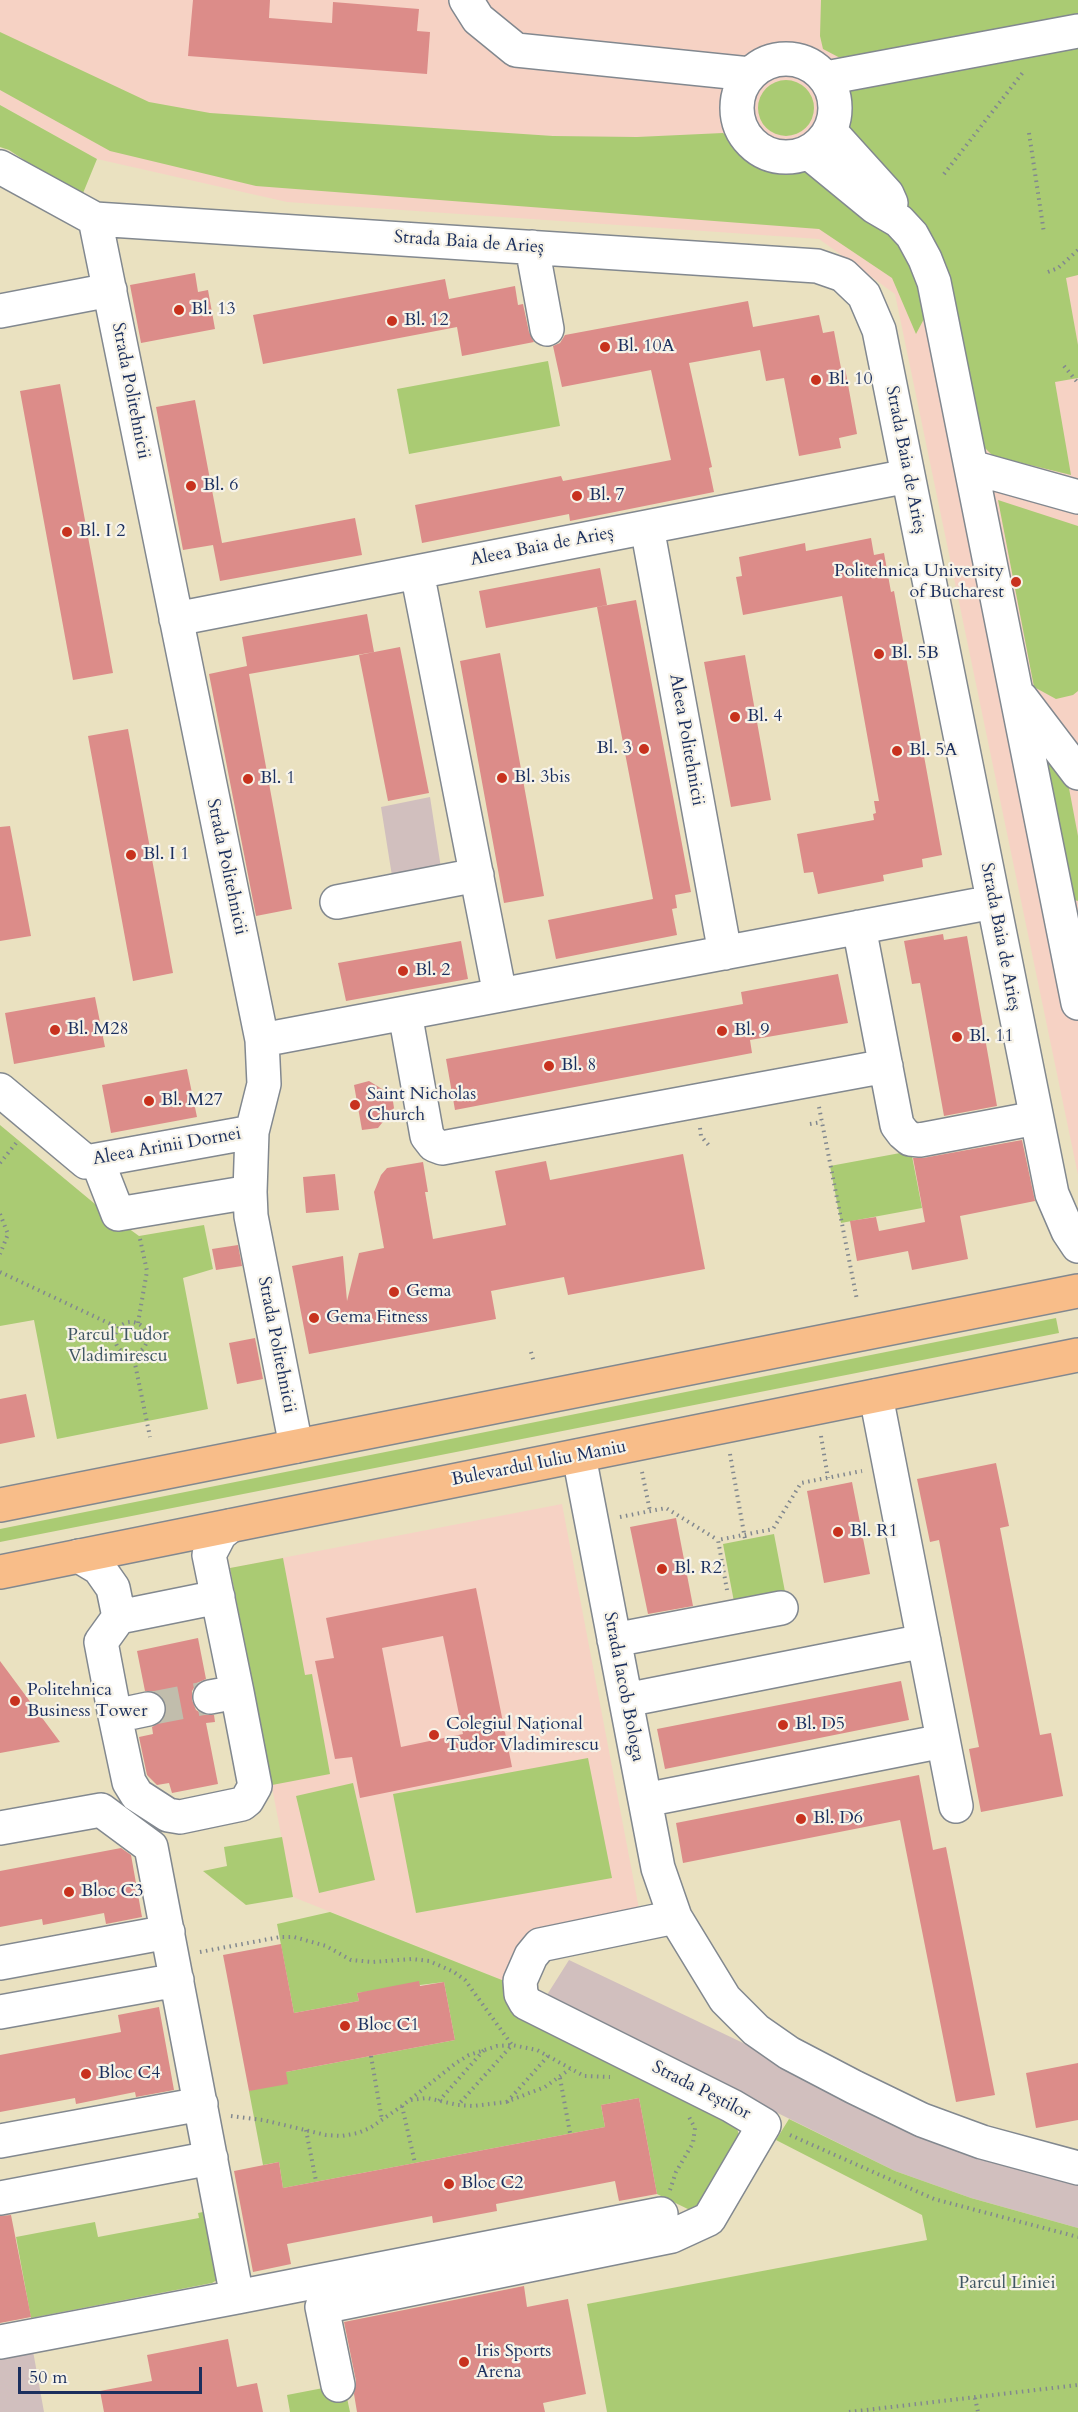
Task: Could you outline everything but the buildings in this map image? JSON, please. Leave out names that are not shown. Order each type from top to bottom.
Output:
[{"type":"main road","points":[[0,1505],[1078,1291]]},
{"type":"main road","name":"Bulevardul Iuliu Maniu","points":[[0,1572],[1078,1355]]},
{"type":"street","points":[[466,0],[478,19],[516,50],[750,74]]},
{"type":"street","points":[[826,78],[1078,31]]},
{"type":"street","points":[[791,58],[810,64],[826,78],[833,90],[836,104],[835,118],[819,142],[794,157],[780,157],[759,149],[744,134],[738,121],[737,106],[743,84],[750,74],[772,60],[791,58]]},
{"type":"street","points":[[819,142],[887,194],[899,221],[925,259],[934,282],[1016,693],[1070,924],[1078,1002]]},
{"type":"street","points":[[0,167],[95,219]]},
{"type":"street","name":"Strada Baia de Arieș","points":[[95,219],[817,266],[843,276],[864,295],[879,330],[1052,1194],[1068,1231],[1078,1246]]},
{"type":"street","name":"Strada Politehnicii","points":[[95,219],[262,1041],[264,1084],[252,1132],[251,1216],[296,1446]]},
{"type":"street","points":[[532,247],[547,329]]},
{"type":"street","points":[[0,311],[110,290]]},
{"type":"street","points":[[971,466],[1078,497]]},
{"type":"street","name":"Aleea Baia de Arieș","points":[[176,619],[908,476]]},
{"type":"street","name":"Aleea Politehnicii","points":[[647,527],[725,952]]},
{"type":"street","points":[[417,572],[500,995]]},
{"type":"street","points":[[1016,693],[1078,773]]},
{"type":"street","points":[[1078,739],[1076,745],[1078,773]]},
{"type":"street","points":[[337,902],[477,875]]},
{"type":"street","points":[[262,1041],[993,902]]},
{"type":"street","points":[[859,927],[897,1125],[910,1139],[920,1140],[1036,1118]]},
{"type":"street","points":[[405,1013],[427,1136],[434,1145],[441,1148],[886,1066]]},
{"type":"street","name":"Aleea Arinii Dornei","points":[[0,1090],[86,1162],[252,1132]]},
{"type":"street","points":[[97,1160],[118,1214],[250,1192]]},
{"type":"street","points":[[876,1395],[956,1806]]},
{"type":"street","name":"Strada Iacob Bologa","points":[[579,1456],[658,1868],[675,1917],[725,1999],[756,2030],[789,2053],[922,2120],[982,2142],[1078,2168]]},
{"type":"street","points":[[79,1556],[99,1568],[113,1588],[118,1617],[101,1642],[129,1782],[137,1795],[168,1815],[190,1815],[242,1804],[253,1792],[255,1785],[224,1694],[218,1598],[209,1555],[220,1534],[230,1526]]},
{"type":"street","points":[[118,1617],[218,1598]]},
{"type":"street","points":[[614,1640],[781,1608]]},
{"type":"street","points":[[626,1700],[924,1641]]},
{"type":"street","points":[[115,1716],[148,1709]]},
{"type":"street","points":[[645,1800],[943,1741]]},
{"type":"street","points":[[0,1828],[101,1810],[151,1847],[237,2297]]},
{"type":"street","name":"Strada Peștilor","points":[[338,2385],[322,2307],[672,2236],[690,2230],[709,2219],[764,2125],[732,2106],[526,2003],[521,1994],[520,1981],[531,1956],[540,1945],[675,1917]]},
{"type":"street","points":[[0,1963],[172,1956]]},
{"type":"street","points":[[0,2012],[172,1956]]},
{"type":"street","points":[[0,2142],[202,2111]]},
{"type":"street","points":[[0,2198],[211,2158]]},
{"type":"street","points":[[0,2342],[661,2214]]},
{"type":"path","points":[[944,174],[1025,69]]},
{"type":"path","points":[[1029,133],[1044,232]]},
{"type":"path","points":[[1048,272],[1058,268],[1078,250]]},
{"type":"path","points":[[1064,366],[1078,383]]},
{"type":"path","points":[[813,1079],[856,1300]]},
{"type":"path","points":[[810,1124],[822,1122]]},
{"type":"path","points":[[134,1212],[147,1271],[138,1323]]},
{"type":"path","points":[[0,1214],[8,1234],[0,1254]]},
{"type":"path","points":[[0,1272],[119,1328]]},
{"type":"path","points":[[128,1322],[138,1323],[146,1330],[147,1340],[143,1349],[133,1354],[123,1352],[115,1338],[119,1328],[128,1322]]},
{"type":"path","points":[[531,1352],[534,1362]]},
{"type":"path","points":[[133,1354],[150,1437]]},
{"type":"path","points":[[821,1436],[828,1478]]},
{"type":"path","points":[[730,1454],[745,1537]]},
{"type":"path","points":[[592,1522],[666,1508],[718,1540],[745,1537],[773,1529],[801,1483],[890,1466]]},
{"type":"path","points":[[642,1472],[650,1511]]},
{"type":"path","points":[[718,1540],[732,1618]]},
{"type":"path","points":[[172,1956],[294,1937],[326,1946],[351,1960],[429,1961],[454,1972],[465,1980],[512,2045]]},
{"type":"path","points":[[458,2105],[512,2045]]},
{"type":"path","points":[[202,2111],[243,2116],[342,2136],[358,2133],[402,2106],[456,2063],[484,2049],[512,2045],[549,2055],[584,2076],[614,2077]]},
{"type":"path","points":[[439,2101],[484,2049]]},
{"type":"path","points":[[506,2102],[549,2055]]},
{"type":"path","points":[[371,2056],[382,2120]]},
{"type":"path","points":[[410,2100],[427,2098],[458,2105],[492,2105],[526,2096],[570,2069]]},
{"type":"path","points":[[560,2077],[570,2133]]},
{"type":"path","points":[[402,2106],[415,2163]]},
{"type":"path","points":[[661,2214],[676,2172],[693,2143],[695,2128],[681,2111]]},
{"type":"path","points":[[764,2125],[934,2199],[1078,2238]]},
{"type":"path","points":[[306,2130],[316,2181]]},
{"type":"path","points":[[849,2412],[1078,2385]]},
{"type":"path","points":[[975,2398],[978,2412]]},
{"type":"shaded area","name":"Politehnica University of Bucharest","points":[[0,0],[1078,0],[1078,1175],[895,294],[819,239],[287,202],[97,159],[0,105]]},
{"type":"shaded area","points":[[430,797],[441,868],[392,876],[381,807]]},
{"type":"shaded area","name":"Colegiul Național Tudor Vladimirescu","points":[[562,1504],[640,1914],[532,1934],[512,1984],[293,1897],[230,1568]]},
{"type":"shaded area","points":[[569,1960],[909,2122],[1078,2151],[1078,2228],[971,2198],[895,2171],[545,1998]]},
{"type":"shaded area","points":[[33,2351],[44,2412],[0,2412],[0,2357]]},
{"type":"green space","points":[[821,0],[1078,0],[1078,17],[844,60],[823,49],[820,36]]},
{"type":"green space","points":[[0,32],[149,102],[210,113],[553,136],[637,137],[723,133],[747,151],[770,160],[802,163],[889,233],[911,264],[925,317],[916,334],[892,278],[819,229],[256,186],[110,151],[0,90]]},
{"type":"green space","points":[[1078,47],[1078,275],[1066,278],[1078,345],[1078,378],[1055,382],[1071,475],[993,456],[978,441],[952,285],[946,264],[926,232],[840,121],[840,94],[847,86]]},
{"type":"green space","points":[[780,80],[792,80],[802,84],[810,92],[814,108],[810,124],[802,132],[792,136],[780,136],[770,132],[762,124],[758,114],[758,102],[762,92],[770,84]]},
{"type":"green space","points":[[0,105],[97,159],[81,198],[9,150],[0,147]]},
{"type":"green space","points":[[548,361],[560,426],[409,454],[397,389]]},
{"type":"green space","points":[[998,500],[1078,526],[1078,691],[1073,695],[1056,699],[1034,687]]},
{"type":"green space","points":[[1049,762],[1065,767],[1078,836],[1078,901],[1074,900],[1046,766]]},
{"type":"green space","name":"Parcul Tudor Vladimirescu","points":[[0,1125],[95,1204],[139,1236],[204,1225],[213,1269],[183,1278],[208,1409],[57,1439],[34,1320],[0,1326]]},
{"type":"green space","points":[[911,1151],[922,1208],[841,1223],[830,1166]]},
{"type":"green space","points":[[1056,1318],[1059,1333],[0,1542],[0,1529]]},
{"type":"green space","points":[[774,1534],[786,1597],[735,1607],[723,1544]]},
{"type":"green space","points":[[283,1558],[305,1675],[312,1674],[330,1774],[272,1785],[230,1568]]},
{"type":"green space","points":[[588,1758],[612,1878],[416,1913],[393,1794]]},
{"type":"green space","points":[[353,1783],[375,1880],[319,1893],[296,1796]]},
{"type":"green space","points":[[282,1837],[293,1897],[246,1905],[203,1871],[227,1866],[224,1847]]},
{"type":"green space","points":[[330,1912],[512,1984],[734,2113],[741,2146],[694,2212],[657,2194],[639,2098],[601,2105],[605,2127],[283,2188],[279,2162],[263,2165],[249,2091],[286,2072],[455,2040],[444,1982],[357,1993],[359,2001],[294,2013],[277,1924]]},
{"type":"green space","name":"Parcul Liniei","points":[[789,2119],[895,2171],[971,2198],[1078,2228],[1078,2412],[607,2412],[587,2304],[927,2240],[922,2215],[776,2140]]},
{"type":"green space","points":[[208,2211],[217,2280],[212,2283],[31,2318],[16,2237],[95,2222],[98,2237],[199,2218],[198,2213]]},
{"type":"green space","points":[[344,2384],[350,2412],[290,2412],[287,2395]]},
{"type":"tunnel","points":[[148,1709],[210,1697]]},
{"type":"place","name":"Bl. 13","points":[[179,310]]},
{"type":"place","name":"Bl. 12","points":[[392,321]]},
{"type":"place","name":"Bl. 10A","points":[[605,347]]},
{"type":"place","name":"Bl. 10","points":[[816,380]]},
{"type":"place","name":"Bl. 6","points":[[191,486]]},
{"type":"place","name":"Bl. 7","points":[[577,496]]},
{"type":"place","name":"Bl. I 2","points":[[67,532]]},
{"type":"place","name":"Politehnica University of Bucharest","points":[[1016,582]]},
{"type":"place","name":"Bl. 5B","points":[[879,654]]},
{"type":"place","name":"Bl. 4","points":[[735,717]]},
{"type":"place","name":"Bl. 3","points":[[644,749]]},
{"type":"place","name":"Bl. 5A","points":[[897,751]]},
{"type":"place","name":"Bl. 3bis","points":[[502,778]]},
{"type":"place","name":"Bl. 1","points":[[248,779]]},
{"type":"place","name":"Bl. I 1","points":[[131,855]]},
{"type":"place","name":"Bl. 2","points":[[403,971]]},
{"type":"place","name":"Bl. M28","points":[[55,1030]]},
{"type":"place","name":"Bl. 9","points":[[722,1031]]},
{"type":"place","name":"Bl. 11","points":[[957,1037]]},
{"type":"place","name":"Bl. 8","points":[[549,1066]]},
{"type":"place","name":"Bl. M27","points":[[149,1101]]},
{"type":"place","name":"Saint Nicholas Church","points":[[355,1105]]},
{"type":"place","name":"Gema","points":[[394,1292]]},
{"type":"place","name":"Gema Fitness","points":[[314,1318]]},
{"type":"place","name":"Bl. R1","points":[[838,1532]]},
{"type":"place","name":"Bl. R2","points":[[662,1569]]},
{"type":"place","name":"Politehnica Business Tower","points":[[15,1701]]},
{"type":"place","name":"Bl. D5","points":[[783,1725]]},
{"type":"place","name":"Colegiul Național Tudor Vladimirescu","points":[[434,1735]]},
{"type":"place","name":"Bl. D6","points":[[801,1819]]},
{"type":"place","name":"Bloc C3","points":[[69,1892]]},
{"type":"place","name":"Bloc C1","points":[[345,2026]]},
{"type":"place","name":"Bloc C4","points":[[86,2074]]},
{"type":"place","name":"Bloc C2","points":[[449,2184]]},
{"type":"place","name":"Iris Sports Arena","points":[[464,2362]]}]
